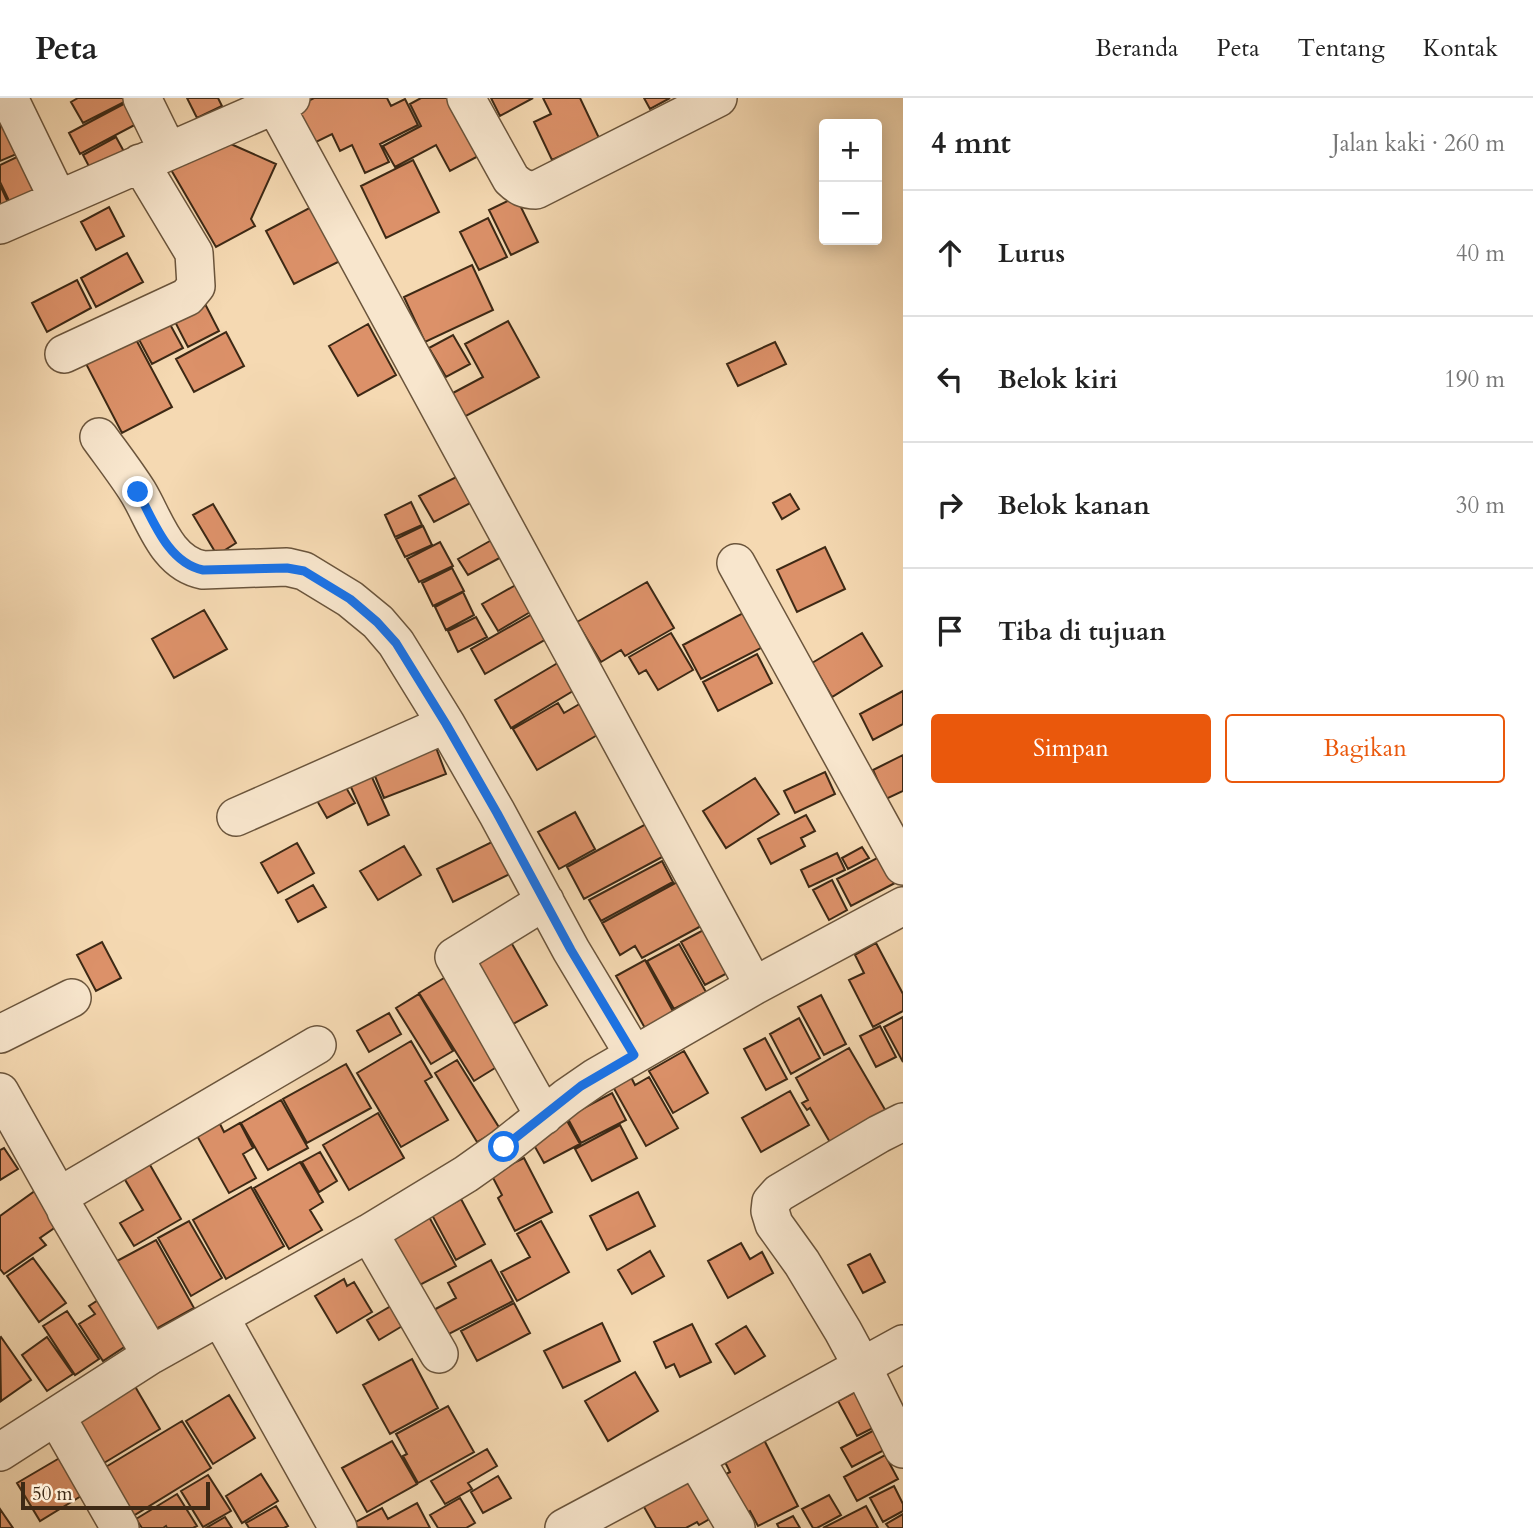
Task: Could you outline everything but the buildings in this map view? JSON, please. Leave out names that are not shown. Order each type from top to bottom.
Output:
[{"type":"street","points":[[9,98],[58,200]]},
{"type":"street","points":[[64,354],[187,297],[196,286],[194,253],[154,157],[142,98]]},
{"type":"street","points":[[466,98],[511,180],[526,190],[536,190],[718,98]]},
{"type":"street","points":[[0,225],[279,100],[754,986]]},
{"type":"street","points":[[99,437],[138,492],[169,548],[180,559],[193,568],[203,570],[287,568],[304,571],[350,599],[396,643],[446,724],[571,950],[634,1055]]},
{"type":"street","points":[[736,563],[903,866]]},
{"type":"street","points":[[236,817],[446,724]]},
{"type":"street","points":[[544,1115],[454,957],[545,901]]},
{"type":"street","points":[[0,1452],[151,1355],[369,1233],[466,1174],[581,1086],[754,986],[903,905]]},
{"type":"street","points":[[0,1034],[72,998]]},
{"type":"street","points":[[64,1206],[64,1196],[68,1191],[317,1045]]},
{"type":"street","points":[[0,1091],[151,1355]]},
{"type":"street","points":[[903,1122],[779,1193],[771,1202],[770,1211],[774,1224],[802,1263],[863,1368],[903,1449]]},
{"type":"street","points":[[369,1233],[439,1354]]},
{"type":"street","points":[[220,1317],[338,1528]]},
{"type":"street","points":[[564,1528],[903,1344]]},
{"type":"street","points":[[56,1416],[120,1528]]},
{"type":"street","points":[[695,1458],[736,1528]]},
{"type":"route","points":[[138,492],[169,548],[193,568],[287,568],[304,571],[350,599],[396,643],[446,724],[571,950],[634,1055],[581,1086],[504,1147]]}]
